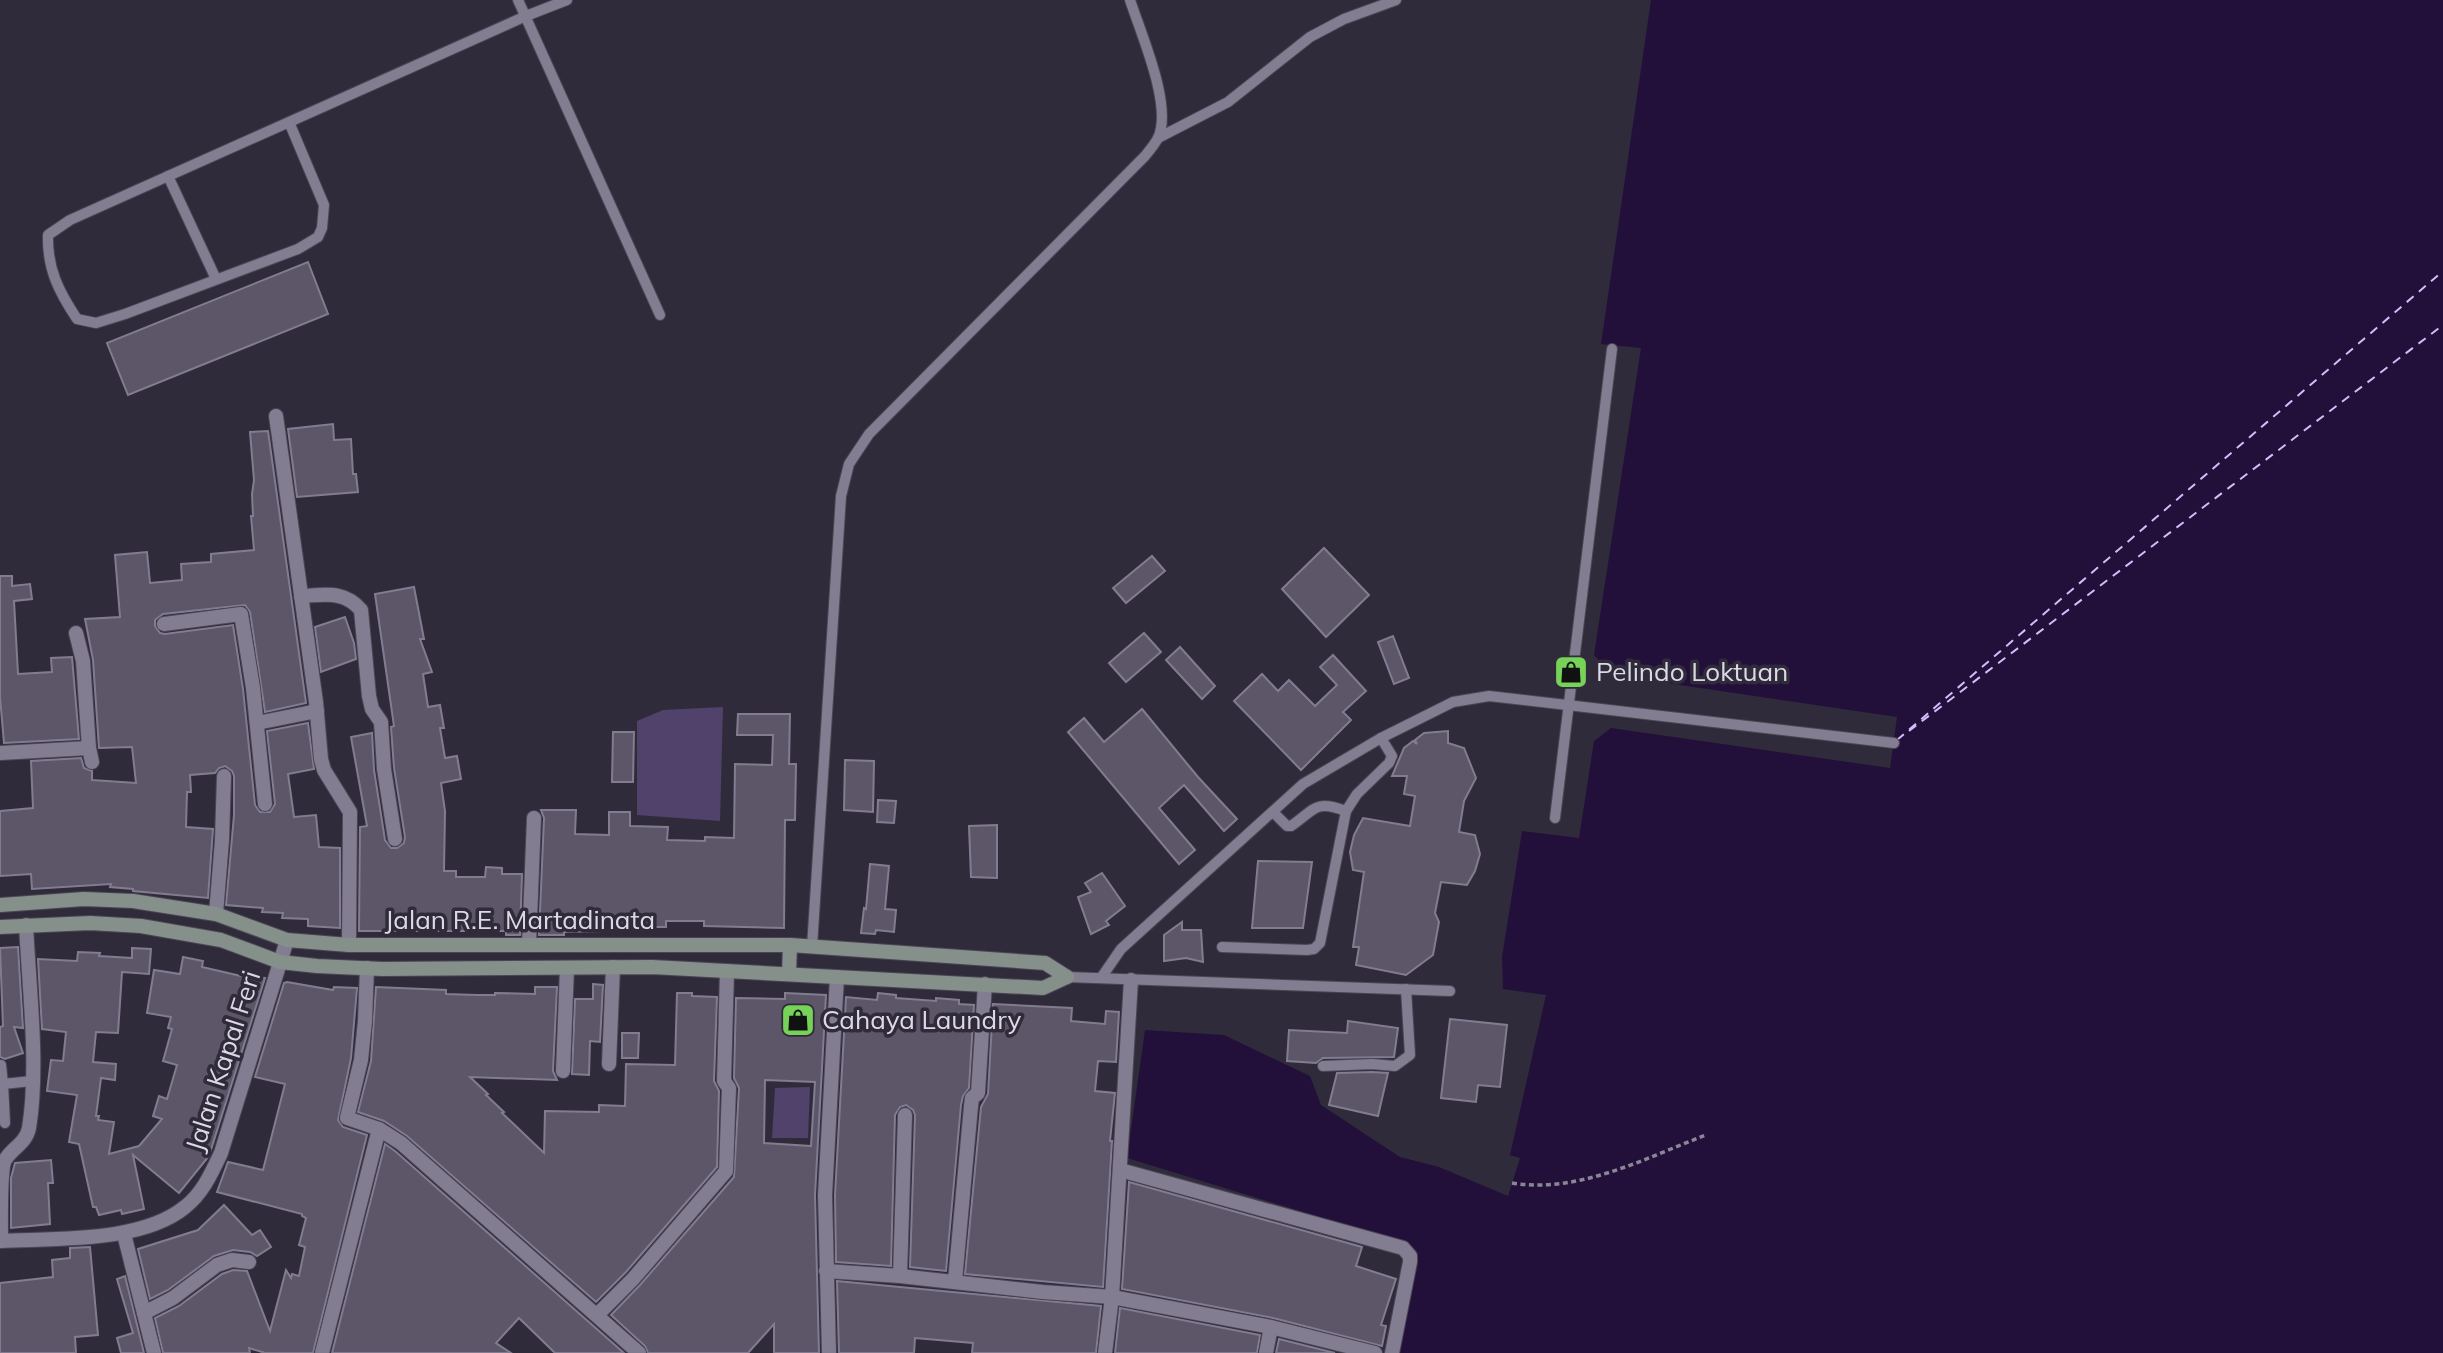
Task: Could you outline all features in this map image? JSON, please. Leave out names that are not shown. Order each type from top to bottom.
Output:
[{"type":"street","points":[[276,416],[324,770],[350,813],[349,946]]},
{"type":"street","points":[[301,597],[338,594],[361,610],[369,696],[372,709],[381,722],[384,769],[395,839]]},
{"type":"street","points":[[164,624],[241,614],[257,723],[265,804]]},
{"type":"street","points":[[0,753],[90,755],[83,661],[76,633]]},
{"type":"street","points":[[257,723],[317,711]]},
{"type":"street","points":[[216,914],[224,776]]},
{"type":"street","points":[[529,944],[534,818]]},
{"type":"street","name":"Jalan R.E. Martadinata","points":[[0,905],[84,899],[133,901],[216,914],[287,940],[349,946],[790,945],[1045,963]]},
{"type":"street","name":"Jalan R.E. Martadinata","points":[[0,927],[90,923],[167,929],[221,940],[281,962],[367,968],[613,967],[1043,988]]},
{"type":"street","points":[[0,1241],[1,1175],[4,1163],[23,1142],[29,1130],[32,1081],[26,925]]},
{"type":"street","name":"Jalan Kapal Feri","points":[[0,1241],[124,1234],[163,1220],[186,1207],[206,1184],[221,1153],[287,940]]},
{"type":"street","points":[[789,974],[790,945]]},
{"type":"street","points":[[1045,963],[1067,977],[1043,988],[1045,963]]},
{"type":"street","points":[[610,1064],[613,967]]},
{"type":"street","points":[[367,968],[361,1060],[347,1118],[379,1129],[401,1143],[639,1353]]},
{"type":"street","points":[[563,1071],[566,968]]},
{"type":"street","points":[[597,1315],[633,1279],[726,1171],[729,1088],[724,1081],[727,971]]},
{"type":"street","points":[[829,1353],[825,1195],[837,976]]},
{"type":"street","points":[[1105,1353],[1112,1297],[1131,980]]},
{"type":"street","points":[[955,1281],[971,1106],[972,1098],[978,1093],[985,984]]},
{"type":"street","points":[[900,1276],[905,1115]]},
{"type":"street","points":[[322,1353],[379,1129]]},
{"type":"street","points":[[1120,1170],[1404,1248],[1410,1256],[1410,1262],[1392,1353]]},
{"type":"street","points":[[124,1234],[154,1353]]},
{"type":"street","points":[[144,1313],[173,1298],[217,1265],[232,1260],[249,1262]]},
{"type":"street","points":[[826,1271],[1112,1297],[1271,1327],[1375,1353]]},
{"type":"street","points":[[1266,1353],[1271,1327]]},
{"type":"lane","points":[[518,0],[660,315]]},
{"type":"lane","points":[[289,122],[324,205],[322,228],[318,237],[298,249],[96,323],[77,319],[61,295],[47,256],[48,235],[70,220],[168,176],[526,16],[567,0]]},
{"type":"lane","points":[[813,947],[841,496],[849,464],[869,434],[1145,156],[1158,138],[1163,118],[1160,92],[1130,0]]},
{"type":"lane","points":[[1158,138],[1228,102],[1310,37],[1344,19],[1396,0]]},
{"type":"lane","points":[[168,176],[215,279]]},
{"type":"lane","points":[[1555,818],[1612,349]]},
{"type":"lane","points":[[1101,978],[1121,949],[1303,784],[1381,738],[1453,702],[1489,696],[1894,743]]},
{"type":"lane","points":[[1222,947],[1307,950],[1314,949],[1320,943],[1346,811],[1357,794],[1392,756],[1381,738]]},
{"type":"lane","points":[[1273,812],[1287,826],[1291,826],[1318,806],[1330,805],[1346,811]]},
{"type":"lane","points":[[1067,977],[1450,991]]},
{"type":"lane","points":[[1323,1066],[1395,1066],[1404,1062],[1410,1055],[1406,989]]},
{"type":"lane","points":[[1,1065],[5,1123]]},
{"type":"lane","points":[[3,1084],[32,1081]]},
{"type":"path","points":[[1512,1183],[1526,1185],[1588,1180],[1706,1135]]},
{"type":"shaded area","points":[[1651,0],[2443,0],[2443,1353],[1398,1353],[1408,1244],[1127,1158],[1145,1030],[1224,1035],[1310,1076],[1321,1105],[1400,1157],[1439,1167],[1508,1196],[1520,1158],[1510,1155],[1546,995],[1503,989],[1502,957],[1522,831],[1579,838],[1594,741],[1611,728],[1890,768],[1897,717],[1612,675],[1594,655],[1641,348],[1601,344]]},
{"type":"shaded area","points":[[723,707],[720,821],[637,815],[637,721],[663,710]]},
{"type":"shaded area","points":[[810,1087],[808,1138],[772,1138],[775,1088]]},
{"type":"building","points":[[308,262],[328,314],[128,395],[107,343]]},
{"type":"building","points":[[333,424],[334,440],[351,439],[353,474],[356,474],[358,492],[297,497],[288,429]]},
{"type":"building","points":[[268,431],[306,703],[265,712],[250,612],[245,605],[163,614],[155,620],[155,626],[160,633],[165,634],[233,625],[243,689],[255,805],[260,812],[270,812],[275,804],[267,731],[308,723],[314,769],[288,774],[294,817],[316,815],[319,847],[340,848],[340,928],[308,926],[308,919],[282,918],[283,913],[262,912],[263,908],[226,905],[234,815],[234,776],[225,766],[215,773],[190,775],[191,792],[187,792],[186,827],[213,829],[208,898],[133,891],[110,887],[111,884],[32,889],[31,874],[0,876],[0,811],[33,808],[31,761],[81,758],[84,768],[92,771],[92,780],[136,783],[132,747],[99,748],[93,660],[85,619],[120,617],[115,555],[147,552],[150,583],[182,580],[181,564],[211,562],[211,554],[254,550],[251,516],[254,480],[250,432]]},
{"type":"building","points":[[1324,548],[1369,595],[1326,637],[1282,589]]},
{"type":"building","points":[[1152,556],[1165,571],[1126,603],[1113,588]]},
{"type":"building","points":[[0,576],[12,576],[12,586],[30,584],[32,599],[14,601],[18,674],[52,672],[51,658],[72,657],[79,739],[4,743],[0,697]]},
{"type":"building","points":[[414,587],[424,639],[420,639],[432,672],[423,674],[428,707],[440,705],[444,728],[440,728],[445,758],[457,756],[461,779],[441,783],[445,811],[444,871],[456,871],[456,877],[485,877],[486,867],[502,868],[502,874],[522,874],[520,935],[506,935],[506,931],[359,931],[360,827],[367,826],[351,737],[372,733],[374,770],[385,840],[391,848],[397,848],[404,843],[405,837],[394,768],[391,727],[394,726],[375,594]]},
{"type":"building","points":[[345,617],[354,643],[356,659],[321,672],[315,627]]},
{"type":"building","points":[[1144,633],[1161,652],[1126,682],[1109,663]]},
{"type":"building","points":[[1393,636],[1409,678],[1394,684],[1378,642]]},
{"type":"building","points":[[1180,647],[1215,686],[1202,699],[1166,660]]},
{"type":"building","points":[[1333,655],[1366,691],[1343,712],[1351,720],[1301,770],[1234,701],[1262,674],[1278,691],[1289,680],[1315,706],[1337,685],[1320,667]]},
{"type":"building","points":[[1142,709],[1237,819],[1224,831],[1184,785],[1159,808],[1195,850],[1179,864],[1068,732],[1084,718],[1104,742]]},
{"type":"building","points":[[738,714],[790,714],[789,764],[796,764],[795,820],[785,820],[784,928],[704,926],[704,921],[666,921],[666,927],[604,927],[604,931],[539,935],[544,818],[541,810],[576,810],[575,834],[609,835],[609,812],[630,812],[630,826],[668,827],[667,840],[705,841],[705,837],[734,838],[735,764],[772,765],[773,735],[737,735]]},
{"type":"building","points":[[1448,731],[1448,743],[1464,748],[1476,778],[1464,801],[1459,832],[1475,835],[1480,854],[1475,871],[1467,885],[1441,882],[1435,913],[1439,922],[1433,955],[1406,975],[1356,965],[1359,947],[1353,947],[1364,872],[1353,870],[1350,852],[1354,835],[1363,818],[1410,826],[1415,796],[1404,794],[1407,776],[1392,776],[1404,748],[1413,741],[1417,744],[1415,740],[1424,733]]},
{"type":"building","points":[[613,732],[634,732],[633,782],[612,782]]},
{"type":"building","points":[[845,760],[874,761],[873,812],[844,810]]},
{"type":"building","points":[[878,800],[896,801],[894,823],[877,822]]},
{"type":"building","points":[[997,825],[997,878],[971,877],[969,826]]},
{"type":"building","points":[[1258,861],[1312,862],[1303,928],[1252,928]]},
{"type":"building","points":[[870,864],[889,866],[885,909],[896,910],[894,932],[876,930],[875,934],[861,933]]},
{"type":"building","points":[[1102,873],[1125,906],[1106,921],[1109,925],[1091,934],[1078,897],[1091,892],[1085,883]]},
{"type":"building","points":[[1182,922],[1182,930],[1201,930],[1203,962],[1186,958],[1164,961],[1164,935]]},
{"type":"building","points":[[18,947],[23,1028],[14,1027],[23,1053],[5,1059],[0,1057],[0,1027],[3,1026],[0,948]]},
{"type":"building","points":[[132,948],[151,949],[149,974],[122,972],[118,1033],[96,1032],[93,1062],[116,1064],[115,1080],[101,1078],[96,1116],[99,1116],[98,1120],[114,1122],[109,1154],[139,1146],[162,1119],[153,1116],[159,1096],[167,1099],[177,1065],[163,1061],[172,1029],[168,1028],[171,1017],[147,1013],[154,970],[180,974],[183,957],[203,961],[202,967],[241,976],[242,973],[265,978],[209,1156],[179,1193],[133,1155],[144,1209],[99,1215],[96,1207],[93,1207],[79,1144],[69,1142],[77,1095],[47,1091],[51,1060],[63,1061],[66,1032],[42,1029],[38,959],[77,961],[78,952],[132,958]]},
{"type":"building","points":[[284,983],[333,990],[334,987],[357,988],[351,1058],[338,1120],[343,1127],[367,1135],[313,1353],[265,1353],[249,1348],[250,1353],[163,1353],[155,1318],[179,1306],[222,1274],[233,1270],[247,1271],[270,1331],[286,1270],[291,1278],[292,1274],[299,1276],[305,1247],[299,1245],[306,1218],[302,1214],[217,1192],[228,1162],[263,1170],[285,1084],[255,1077]]},
{"type":"building","points":[[593,984],[603,985],[600,1042],[590,1041],[589,1075],[572,1074],[575,999],[593,999]]},
{"type":"building","points":[[376,987],[446,990],[446,994],[495,995],[535,994],[535,987],[557,987],[553,1071],[557,1080],[470,1077],[504,1112],[502,1113],[544,1153],[545,1111],[599,1112],[599,1105],[625,1106],[626,1064],[675,1065],[677,993],[717,997],[714,1081],[719,1091],[717,1167],[626,1272],[596,1302],[407,1136],[384,1121],[358,1112],[371,1061]]},
{"type":"building","points":[[785,993],[826,995],[815,1195],[819,1353],[774,1353],[774,1324],[748,1353],[648,1353],[645,1346],[611,1315],[734,1177],[739,1088],[734,1078],[736,998],[785,999]],"holes":[[[765,1080],[815,1082],[811,1146],[764,1143]]]},
{"type":"building","points":[[878,993],[896,995],[896,998],[959,1000],[959,1004],[974,1005],[969,1088],[961,1105],[946,1271],[910,1267],[915,1115],[906,1105],[900,1107],[895,1115],[891,1266],[836,1262],[835,1195],[846,997],[877,1000]]},
{"type":"building","points":[[993,1004],[1072,1008],[1071,1021],[1105,1024],[1106,1011],[1119,1012],[1116,1062],[1098,1061],[1095,1091],[1115,1093],[1103,1287],[965,1274],[981,1107],[988,1094]]},
{"type":"building","points":[[1450,1019],[1507,1025],[1500,1087],[1478,1085],[1476,1102],[1441,1098]]},
{"type":"building","points":[[1348,1021],[1398,1028],[1394,1057],[1323,1058],[1316,1063],[1287,1061],[1289,1030],[1347,1033]]},
{"type":"building","points":[[622,1033],[639,1033],[638,1058],[622,1058]]},
{"type":"building","points":[[1337,1073],[1388,1073],[1378,1116],[1329,1105]]},
{"type":"building","points":[[385,1144],[624,1353],[555,1353],[519,1318],[496,1343],[511,1353],[332,1353]]},
{"type":"building","points":[[51,1160],[53,1183],[48,1183],[50,1224],[11,1228],[11,1178],[15,1163]]},
{"type":"building","points":[[1129,1182],[1362,1247],[1356,1266],[1396,1279],[1381,1325],[1386,1326],[1382,1346],[1273,1318],[1122,1289]]},
{"type":"building","points":[[224,1205],[252,1235],[260,1230],[271,1247],[257,1256],[250,1252],[233,1250],[214,1256],[168,1290],[150,1299],[138,1249],[198,1230]]},
{"type":"building","points":[[90,1247],[98,1335],[75,1337],[76,1353],[0,1353],[0,1283],[53,1277],[52,1260],[70,1258],[70,1248]]},
{"type":"building","points":[[125,1276],[144,1353],[121,1353],[117,1338],[133,1333],[117,1279]]},
{"type":"building","points":[[837,1281],[1101,1306],[1096,1353],[972,1353],[973,1343],[915,1338],[914,1353],[839,1353]]},
{"type":"building","points":[[1120,1308],[1260,1335],[1257,1353],[1115,1353]]},
{"type":"building","points":[[1279,1339],[1335,1353],[1276,1353]]},
{"type":"ferry route","points":[[1897,740],[2443,271]]},
{"type":"ferry route","points":[[1909,731],[2443,325]]},
{"type":"place","name":"Pelindo Loktuan","points":[[1571,672]]},
{"type":"place","name":"Cahaya Laundry","points":[[798,1020]]}]
